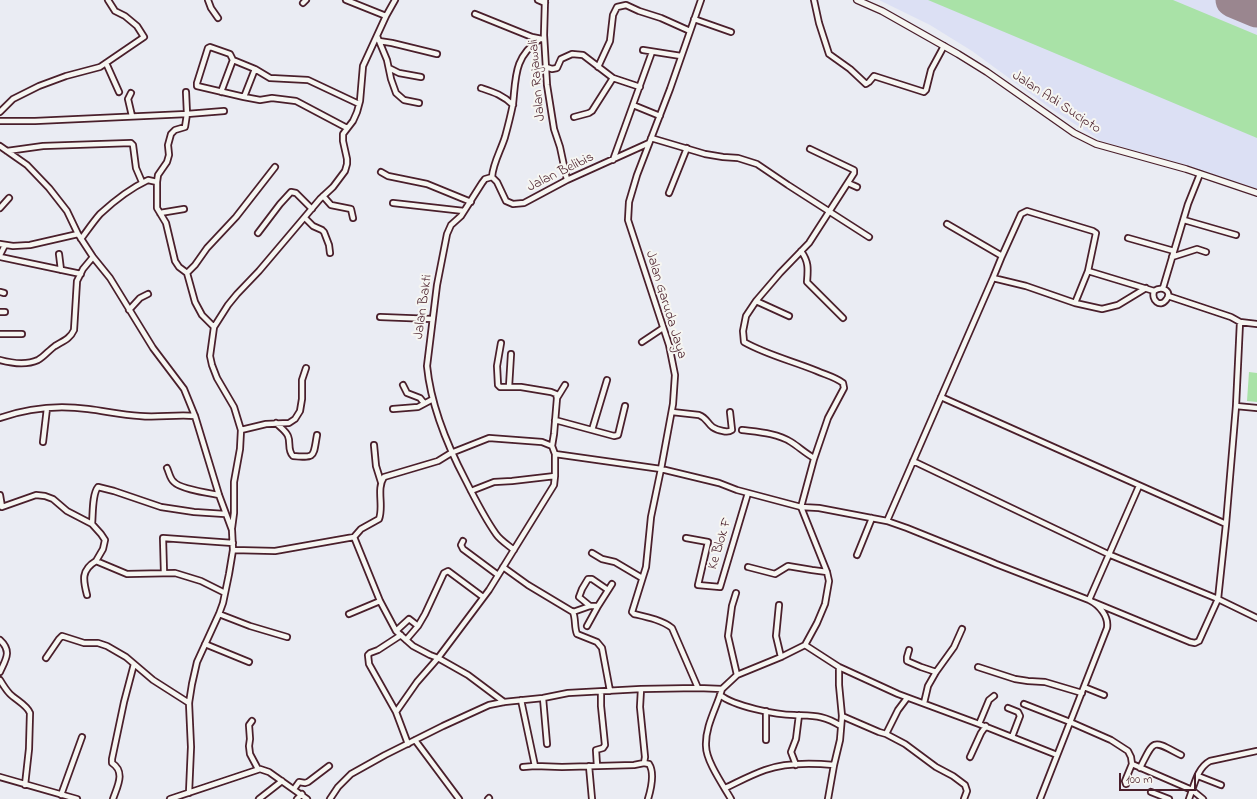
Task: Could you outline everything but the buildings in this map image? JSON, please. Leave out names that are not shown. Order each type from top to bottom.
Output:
[{"type":"street","points":[[0,112],[13,99],[39,86],[66,76],[100,67],[144,37],[137,26],[125,16],[115,11],[108,0]]},
{"type":"street","points":[[208,0],[211,8],[218,18]]},
{"type":"street","points":[[346,0],[386,16]]},
{"type":"street","points":[[189,793],[191,747],[189,703],[192,679],[197,662],[219,614],[225,593],[233,550],[232,530],[234,513],[234,482],[240,449],[241,430],[234,407],[217,378],[210,356],[214,327],[237,294],[259,271],[323,196],[333,188],[345,171],[347,159],[342,141],[342,134],[353,121],[359,104],[363,66],[386,16],[396,0]]},
{"type":"street","points":[[538,0],[545,1]]},
{"type":"street","name":"Jalan Garuda Jaya","points":[[698,688],[672,628],[669,625],[656,620],[633,613],[633,607],[646,568],[648,557],[651,516],[672,412],[675,375],[663,328],[628,220],[629,202],[637,175],[660,116],[701,0]]},
{"type":"street","points":[[814,0],[819,23],[829,54],[850,69],[866,84],[874,76],[924,92],[926,90],[931,70],[944,46]]},
{"type":"street","name":"Jalan Adi Sucipto","points":[[856,0],[882,11],[944,46],[986,72],[1074,132],[1096,144],[1200,174],[1257,193]]},
{"type":"street","name":"Jalan Rajawali","points":[[545,1],[542,39],[546,67],[546,85],[554,129],[560,147],[567,180]]},
{"type":"street","points":[[598,67],[610,41],[613,16],[617,7],[626,5],[690,31]]},
{"type":"street","points":[[475,14],[542,39]]},
{"type":"street","points":[[694,19],[731,32]]},
{"type":"street","points":[[377,36],[387,60],[396,93],[404,100],[419,103]]},
{"type":"street","points":[[492,177],[493,170],[505,138],[513,105],[515,74],[528,48],[542,39]]},
{"type":"street","points":[[379,41],[436,54]]},
{"type":"street","points":[[347,128],[296,101],[272,98],[260,100],[197,86],[208,48],[210,47],[230,54],[233,60],[255,69],[270,78],[308,80],[359,104]]},
{"type":"street","points":[[643,50],[681,56]]},
{"type":"street","points":[[613,160],[652,52]]},
{"type":"street","points":[[546,67],[552,69],[557,68],[561,59],[572,54],[583,55],[613,78],[640,87]]},
{"type":"street","points":[[221,92],[233,60]]},
{"type":"street","points":[[106,63],[119,92]]},
{"type":"street","points":[[389,68],[399,73],[421,77]]},
{"type":"street","points":[[244,97],[255,69]]},
{"type":"street","points":[[574,118],[589,113],[592,110],[613,78]]},
{"type":"street","points":[[481,88],[496,93],[507,99],[513,105]]},
{"type":"street","points":[[186,92],[186,127],[175,130],[171,134],[168,145],[169,155],[167,162],[158,175],[156,182],[157,208],[166,224],[175,261],[179,267],[188,273],[195,302],[202,315],[214,327]]},
{"type":"street","points":[[131,93],[128,99],[132,116]]},
{"type":"street","points":[[633,105],[660,116]]},
{"type":"street","points":[[0,121],[35,121],[187,114],[224,110]]},
{"type":"street","points":[[650,141],[723,157],[738,158],[757,164],[869,237]]},
{"type":"street","name":"Jalan Belibis","points":[[492,177],[497,182],[506,201],[513,204],[524,203],[567,180],[613,160],[650,141]]},
{"type":"street","points":[[7,151],[44,146],[131,143],[134,145],[136,168],[142,182]]},
{"type":"street","points":[[0,146],[27,165],[49,188],[67,211],[79,236],[93,257],[110,278],[153,348],[184,389],[195,416],[225,514],[232,530]]},
{"type":"street","points":[[669,193],[687,148]]},
{"type":"street","points":[[730,799],[709,759],[706,747],[707,735],[722,689],[737,675],[781,657],[805,644],[817,624],[825,604],[829,581],[827,572],[801,507],[814,458],[828,418],[844,388],[843,383],[837,379],[809,368],[759,351],[744,342],[743,331],[746,316],[756,301],[809,243],[854,173],[854,170],[810,149]]},
{"type":"street","points":[[188,273],[207,248],[236,217],[275,168]]},
{"type":"street","points":[[381,172],[388,176],[427,184],[471,202]]},
{"type":"street","points":[[1163,288],[1188,204],[1200,174]]},
{"type":"street","name":"Jalan Bakti","points":[[492,177],[485,179],[461,216],[451,225],[447,234],[437,285],[427,366],[428,380],[439,421],[452,453],[471,491],[497,535],[514,550]]},
{"type":"street","points":[[80,274],[0,256],[2,244],[14,246],[30,245],[79,236],[122,196],[142,182],[148,180],[156,182]]},
{"type":"street","points":[[848,183],[857,187]]},
{"type":"street","points":[[258,233],[291,192],[296,192],[312,209]]},
{"type":"street","points":[[323,196],[331,205],[351,209],[352,218]]},
{"type":"street","points":[[0,208],[9,198]]},
{"type":"street","points":[[393,203],[464,211]]},
{"type":"street","points":[[160,213],[184,209]]},
{"type":"street","points":[[887,521],[1021,214],[1027,211],[1096,233],[1088,271],[1076,303]]},
{"type":"street","points":[[305,218],[313,226],[324,232],[330,253]]},
{"type":"street","points":[[1184,220],[1236,235]]},
{"type":"street","points":[[947,224],[1002,256]]},
{"type":"street","points":[[1128,238],[1174,251]]},
{"type":"street","points":[[1172,257],[1197,249],[1206,252]]},
{"type":"street","points":[[801,251],[806,258],[808,269],[807,282],[843,318]]},
{"type":"street","points":[[59,254],[61,270]]},
{"type":"street","points":[[0,360],[18,363],[39,360],[70,337],[74,330],[77,281],[83,269],[93,257]]},
{"type":"street","points":[[1088,271],[1154,290],[1163,288],[1167,291],[1168,296]]},
{"type":"street","points":[[993,278],[1026,286],[1076,303],[1102,309],[1118,305],[1146,288]]},
{"type":"street","points":[[1154,290],[1154,300],[1158,303],[1162,303],[1168,296]]},
{"type":"street","points":[[129,310],[140,298],[148,294]]},
{"type":"street","points":[[1168,296],[1231,317],[1240,322],[1257,324]]},
{"type":"street","points":[[756,301],[789,316]]},
{"type":"street","points":[[380,317],[432,319]]},
{"type":"street","points":[[555,454],[661,469],[719,483],[737,490],[801,507],[819,508],[887,521],[989,560],[1193,643],[1199,641],[1218,599],[1236,406],[1240,322]]},
{"type":"street","points":[[642,342],[663,328]]},
{"type":"street","points":[[0,334],[22,334]]},
{"type":"street","points":[[501,343],[501,349],[498,354],[497,382],[500,387],[521,387],[551,392],[556,394],[557,398]]},
{"type":"street","points":[[509,387],[511,354]]},
{"type":"street","points":[[241,430],[266,424],[289,423],[295,419],[300,411],[302,399],[302,380],[306,368]]},
{"type":"street","points":[[592,430],[607,380]]},
{"type":"street","points":[[403,385],[407,393],[420,398],[424,403]]},
{"type":"street","points":[[396,712],[417,682],[438,658],[483,597],[554,485],[555,454],[552,446],[557,398],[565,385]]},
{"type":"street","points":[[940,397],[1040,440],[1226,524]]},
{"type":"street","points":[[393,409],[418,407],[433,399]]},
{"type":"street","points":[[555,420],[614,436],[618,435],[625,406]]},
{"type":"street","points":[[1236,406],[1257,408]]},
{"type":"street","points":[[0,418],[14,413],[58,407],[140,416],[166,417],[180,414],[195,416]]},
{"type":"street","points":[[43,442],[47,408]]},
{"type":"street","points":[[672,412],[703,416],[711,427],[728,432],[732,430],[730,412]]},
{"type":"street","points":[[276,423],[287,434],[290,453],[293,456],[312,456],[314,453],[317,435]]},
{"type":"street","points":[[742,430],[775,435],[790,441],[814,458]]},
{"type":"street","points":[[380,482],[384,477],[438,461],[452,453],[489,438],[542,442],[552,446]]},
{"type":"street","points":[[233,550],[275,551],[354,537],[361,529],[379,519],[381,514],[380,482],[376,466],[374,445]]},
{"type":"street","points":[[913,460],[1108,554],[1218,599],[1257,618]]},
{"type":"street","points":[[167,468],[173,482],[177,485],[219,495]]},
{"type":"street","points":[[471,491],[494,482],[555,476]]},
{"type":"street","points":[[1091,601],[1108,554],[1139,486]]},
{"type":"street","points":[[92,524],[94,498],[98,487],[161,507],[194,512],[225,514]]},
{"type":"street","name":"Ke Blok F","points":[[686,538],[708,542],[698,585],[720,587],[748,493]]},
{"type":"street","points":[[0,494],[1,507],[36,495],[53,499],[67,511],[92,524],[101,534],[105,540],[103,549],[96,561],[90,565],[85,573],[84,582],[86,595]]},
{"type":"street","points":[[857,555],[872,518]]},
{"type":"street","points":[[354,537],[380,601],[396,631],[413,646],[468,675],[504,702]]},
{"type":"street","points":[[164,573],[163,538],[233,543]]},
{"type":"street","points":[[463,541],[461,545],[463,549],[498,575]]},
{"type":"street","points":[[592,553],[602,559],[615,562],[642,578]]},
{"type":"street","points":[[96,561],[127,574],[175,573],[225,593]]},
{"type":"street","points":[[503,566],[528,585],[573,612],[578,634],[597,642],[602,648],[610,691]]},
{"type":"street","points":[[748,568],[775,574],[788,566],[827,572]]},
{"type":"street","points":[[406,640],[418,626],[444,572],[448,572],[483,597]]},
{"type":"street","points":[[590,606],[579,597],[582,588],[588,579],[592,579],[608,590]]},
{"type":"street","points":[[587,626],[612,584]]},
{"type":"street","points":[[736,593],[732,606],[728,636],[737,675]]},
{"type":"street","points":[[349,614],[380,601]]},
{"type":"street","points":[[1040,799],[1107,628],[1108,623],[1106,617],[1091,601]]},
{"type":"street","points":[[779,605],[776,636],[781,657]]},
{"type":"street","points":[[573,612],[590,606],[598,606]]},
{"type":"street","points":[[219,614],[250,626],[287,637]]},
{"type":"street","points":[[396,631],[409,620],[418,626]]},
{"type":"street","points":[[924,703],[928,686],[954,647],[962,629]]},
{"type":"street","points":[[401,635],[368,655],[369,664],[396,712],[408,744]]},
{"type":"street","points":[[46,658],[62,636],[84,643],[98,643],[107,646],[126,657],[153,680],[189,703]]},
{"type":"street","points":[[0,640],[6,646],[8,652],[0,672]]},
{"type":"street","points":[[205,644],[249,662]]},
{"type":"street","points":[[805,644],[839,667],[907,698],[986,726],[1057,755]]},
{"type":"street","points":[[909,650],[907,661],[936,672]]},
{"type":"street","points":[[113,799],[120,777],[118,769],[112,763],[112,759],[134,664]]},
{"type":"street","points":[[828,799],[840,740],[842,716],[839,667]]},
{"type":"street","points":[[978,667],[1015,679],[1045,682],[1082,693]]},
{"type":"street","points":[[0,680],[9,693],[28,709],[30,713],[29,749],[25,785]]},
{"type":"street","points":[[1084,687],[1104,695]]},
{"type":"street","points":[[330,799],[338,787],[350,774],[443,726],[489,705],[568,693],[641,689],[722,689]]},
{"type":"street","points":[[641,689],[640,707],[645,757],[644,763]]},
{"type":"street","points":[[597,766],[596,750],[603,748],[605,745],[601,692]]},
{"type":"street","points":[[720,695],[741,705],[766,711],[793,715],[821,716],[841,726]]},
{"type":"street","points":[[979,724],[989,700],[994,696]]},
{"type":"street","points":[[543,698],[547,744]]},
{"type":"street","points":[[886,734],[898,710],[907,698]]},
{"type":"street","points":[[521,700],[535,766]]},
{"type":"street","points":[[1024,704],[1111,740],[1128,751],[1132,757],[1132,764],[1125,781],[1126,784]]},
{"type":"street","points":[[1008,708],[1018,712],[1020,716],[1012,737]]},
{"type":"street","points":[[766,711],[766,740]]},
{"type":"street","points":[[796,765],[791,752],[796,739],[799,715]]},
{"type":"street","points":[[842,716],[886,734],[905,744],[936,767],[953,776],[963,784],[967,791],[964,799]]},
{"type":"street","points":[[252,721],[249,725],[250,754],[258,769]]},
{"type":"street","points":[[970,757],[981,733],[986,726]]},
{"type":"street","points":[[61,795],[82,737]]},
{"type":"street","points":[[415,740],[459,799]]},
{"type":"street","points":[[1140,768],[1149,749],[1154,744],[1160,744],[1181,755]]},
{"type":"street","points":[[1188,799],[1204,764],[1210,761],[1257,751]]},
{"type":"street","points":[[523,768],[535,766],[626,766],[644,763],[649,764],[652,781],[648,799]]},
{"type":"street","points":[[725,788],[766,769],[812,763],[834,765]]},
{"type":"street","points":[[1132,764],[1192,790],[1203,799]]},
{"type":"street","points":[[294,789],[298,782],[308,782],[329,766]]},
{"type":"street","points":[[589,766],[592,799]]},
{"type":"street","points":[[170,799],[258,769],[266,770],[307,799]]},
{"type":"street","points":[[1198,776],[1221,785]]},
{"type":"street","points":[[0,777],[77,799]]},
{"type":"street","points":[[260,799],[282,781]]},
{"type":"street","points":[[1151,792],[1169,799]]},
{"type":"street","points":[[297,799],[302,794]]},
{"type":"shaded area","points":[[879,0],[1257,0],[1257,189],[1176,162],[1101,141],[1050,108],[972,51],[930,25]]},
{"type":"green space","points":[[928,0],[1173,0],[1257,35],[1257,138]]},
{"type":"green space","points":[[1249,372],[1257,373],[1257,402],[1247,401]]},
{"type":"runway","points":[[1233,0],[1257,10]]}]
